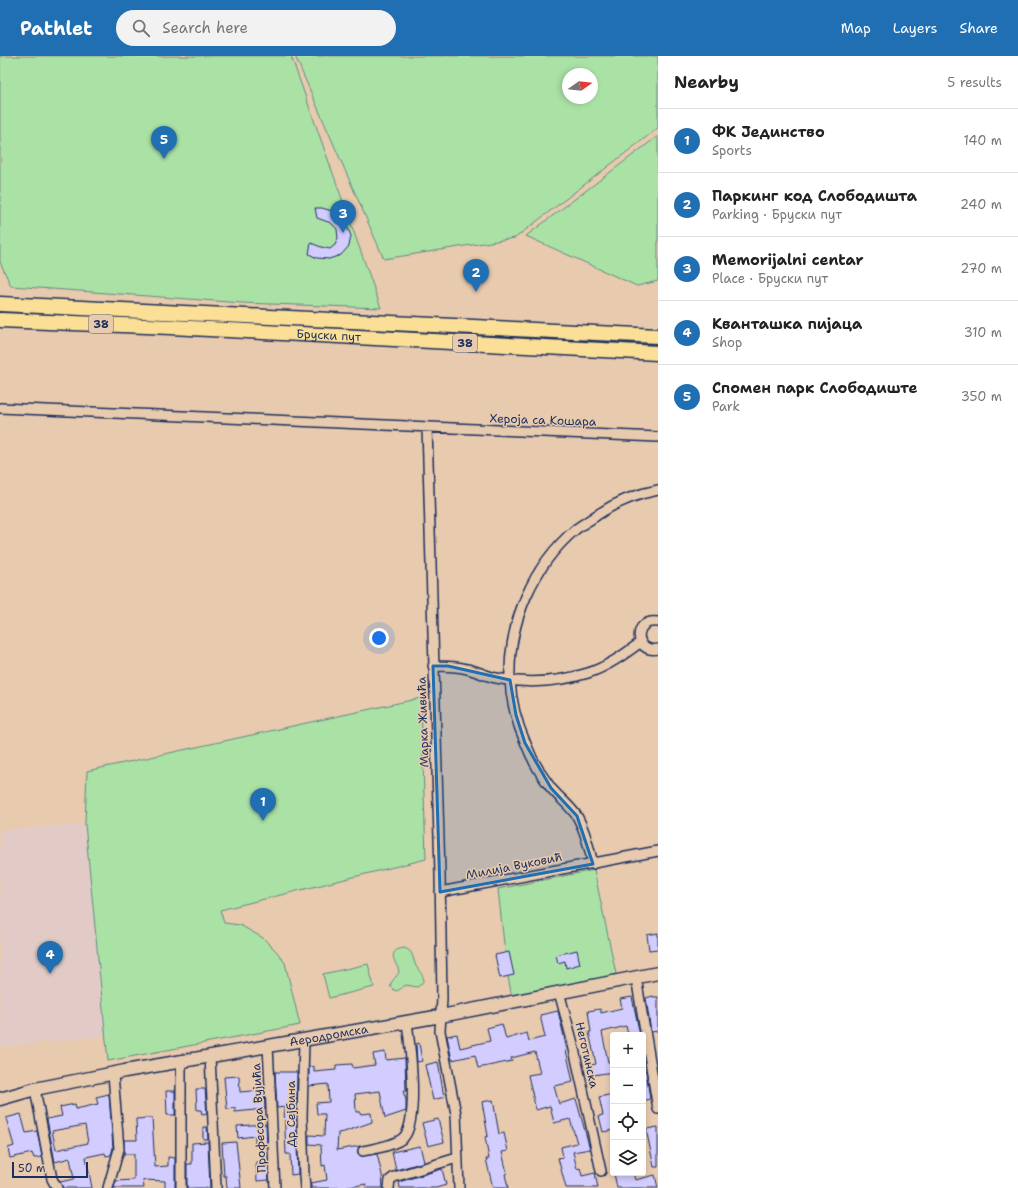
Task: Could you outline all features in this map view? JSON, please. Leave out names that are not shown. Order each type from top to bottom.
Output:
[{"type":"main road","name":"Бруски пут","points":[[0,304],[658,336]]},
{"type":"main road","name":"Бруски пут","points":[[0,320],[171,327],[658,353]]},
{"type":"street","name":"Хероја са Кошара","points":[[0,408],[658,437]]},
{"type":"street","name":"Марка Живића","points":[[427,427],[440,892],[440,1031],[456,1114],[459,1188]]},
{"type":"street","points":[[593,864],[584,830],[577,816],[551,788],[537,767],[525,743],[516,715],[510,680],[515,631],[532,583],[555,550],[577,528],[608,508],[629,498],[658,490]]},
{"type":"street","points":[[658,622],[653,621],[644,624],[639,633],[641,642],[647,649],[658,649]]},
{"type":"street","points":[[433,666],[461,668],[496,678],[510,680],[550,681],[588,673],[625,654],[641,642]]},
{"type":"street","name":"Милија Вуковић","points":[[440,892],[658,851]]},
{"type":"street","name":"Аеродромска","points":[[0,1100],[35,1089],[181,1061],[441,1016],[658,973]]},
{"type":"street","points":[[636,977],[658,1109]]},
{"type":"street","name":"Неготинска","points":[[560,992],[601,1171]]},
{"type":"street","points":[[363,1151],[379,1148],[400,1140],[404,1137],[407,1131],[413,1101],[412,1065],[407,1022]]},
{"type":"street","name":"Др Сејбина","points":[[304,1040],[302,1117],[305,1188]]},
{"type":"street","name":"Професора Вујића","points":[[268,1046],[275,1188]]},
{"type":"street","points":[[210,1056],[216,1188]]},
{"type":"street","points":[[181,1061],[181,1188]]},
{"type":"street","points":[[108,1188],[119,1148],[113,1074]]},
{"type":"street","points":[[35,1089],[52,1179],[57,1188]]},
{"type":"street","points":[[389,1188],[390,1180],[394,1177],[457,1158]]},
{"type":"highlighted area","points":[[433,666],[448,666],[510,680],[516,715],[525,743],[551,788],[577,816],[593,864],[440,892]]},
{"type":"shaded area","points":[[85,824],[105,1036],[0,1047],[0,830]]},
{"type":"green space","points":[[0,56],[291,56],[381,308],[243,303],[11,286],[0,262]]},
{"type":"green space","points":[[295,56],[658,56],[658,128],[515,238],[384,259]]},
{"type":"green space","points":[[658,136],[658,281],[637,286],[526,236]]},
{"type":"green space","points":[[421,698],[426,859],[220,910],[224,923],[240,925],[263,938],[277,952],[285,963],[300,1025],[108,1061],[85,824],[87,771]]},
{"type":"green space","points":[[594,870],[619,988],[559,992],[514,1008],[507,971],[498,889]]},
{"type":"green space","points":[[404,948],[410,951],[416,966],[423,976],[423,981],[417,987],[406,985],[397,991],[391,987],[392,982],[399,972],[393,955],[398,950]]},
{"type":"green space","points":[[368,964],[374,987],[329,998],[323,974]]},
{"type":"building","points":[[315,208],[322,208],[335,212],[345,221],[351,236],[349,246],[341,255],[329,259],[317,258],[309,254],[311,243],[330,249],[335,245],[338,238],[337,229],[331,223],[317,218]]},
{"type":"building","points":[[658,933],[658,949],[649,950],[647,935]]},
{"type":"building","points":[[577,950],[580,964],[566,968],[565,961],[558,963],[556,955]]},
{"type":"building","points":[[509,952],[514,975],[500,978],[495,955]]},
{"type":"building","points":[[653,996],[658,997],[658,1031],[651,1032],[646,998]]},
{"type":"building","points":[[632,997],[639,1032],[627,1032],[626,1026],[602,1032],[608,1062],[610,1062],[610,1072],[593,1075],[591,1065],[596,1064],[589,1032],[591,1032],[588,1011],[600,1009],[601,1013],[622,1008],[620,999]]},
{"type":"building","points":[[558,1011],[573,1082],[554,1086],[559,1104],[576,1099],[590,1149],[573,1152],[577,1169],[580,1168],[582,1176],[595,1173],[598,1188],[566,1188],[558,1158],[563,1157],[561,1147],[577,1143],[570,1119],[554,1123],[550,1106],[536,1110],[528,1075],[540,1073],[535,1052],[511,1058],[512,1061],[478,1068],[475,1055],[452,1060],[447,1036],[457,1034],[460,1048],[490,1041],[487,1028],[502,1024],[506,1039],[527,1033],[529,1041],[545,1037],[540,1015]]},
{"type":"building","points":[[419,1043],[422,1061],[417,1062],[416,1044]]},
{"type":"building","points":[[385,1052],[386,1060],[405,1058],[406,1091],[403,1091],[406,1100],[406,1111],[385,1118],[380,1091],[355,1094],[356,1112],[360,1112],[361,1114],[371,1113],[372,1122],[338,1133],[337,1150],[360,1146],[357,1152],[361,1156],[377,1154],[382,1175],[383,1188],[366,1188],[366,1184],[343,1188],[311,1188],[311,1183],[327,1180],[325,1165],[322,1166],[321,1145],[309,1144],[309,1135],[324,1136],[325,1114],[317,1114],[316,1103],[329,1102],[328,1084],[309,1086],[309,1067],[314,1066],[314,1072],[336,1070],[336,1065],[352,1064],[353,1068],[375,1065],[373,1054]]},
{"type":"building","points":[[438,1062],[444,1097],[433,1100],[425,1065]]},
{"type":"building","points":[[646,1071],[650,1099],[646,1100]]},
{"type":"building","points":[[275,1072],[297,1072],[296,1117],[298,1174],[291,1175],[290,1154],[286,1154],[284,1107],[277,1108]]},
{"type":"building","points":[[239,1076],[240,1092],[264,1090],[265,1109],[235,1112],[235,1108],[227,1109],[224,1077]]},
{"type":"building","points":[[196,1089],[205,1089],[207,1114],[202,1115],[201,1110],[197,1110]]},
{"type":"building","points":[[166,1091],[175,1091],[175,1115],[167,1115]]},
{"type":"building","points":[[109,1094],[113,1148],[111,1155],[106,1156],[105,1153],[86,1157],[92,1188],[63,1188],[60,1182],[74,1179],[70,1158],[55,1162],[47,1119],[62,1116],[60,1107],[75,1104],[76,1109],[98,1104],[96,1097]],"holes":[[[85,1125],[88,1143],[56,1150],[52,1131]]]},
{"type":"building","points":[[610,1095],[610,1131],[603,1132],[599,1116],[603,1115],[599,1097]]},
{"type":"building","points":[[493,1100],[499,1134],[504,1133],[508,1151],[502,1152],[507,1173],[505,1174],[508,1188],[493,1188],[486,1159],[489,1159],[485,1137],[488,1136],[482,1102]]},
{"type":"building","points":[[21,1114],[26,1133],[37,1131],[42,1157],[34,1158],[32,1153],[10,1158],[8,1148],[14,1146],[6,1118]]},
{"type":"building","points":[[152,1118],[155,1167],[168,1166],[168,1157],[175,1158],[175,1188],[165,1188],[165,1181],[143,1180],[144,1188],[114,1188],[116,1181],[134,1180],[134,1154],[124,1154],[124,1140],[137,1140],[136,1119]]},
{"type":"building","points":[[438,1119],[444,1142],[428,1146],[422,1123]]},
{"type":"building","points":[[266,1124],[267,1146],[255,1146],[255,1136],[238,1138],[237,1126]]},
{"type":"building","points":[[203,1127],[207,1127],[208,1139],[203,1139]]},
{"type":"building","points":[[658,1127],[658,1167],[654,1167],[646,1129]]},
{"type":"building","points":[[208,1142],[210,1188],[187,1188],[187,1164],[192,1164],[192,1143]]},
{"type":"building","points":[[236,1142],[241,1188],[227,1188],[226,1176],[224,1176],[222,1143]]},
{"type":"building","points":[[420,1146],[424,1162],[396,1170],[392,1152]]},
{"type":"building","points":[[268,1161],[269,1180],[257,1181],[256,1162]]},
{"type":"building","points":[[442,1169],[446,1185],[436,1188],[400,1188],[399,1182]]},
{"type":"building","points":[[655,1175],[658,1188],[617,1188],[615,1176],[634,1176],[635,1180]]},
{"type":"place","name":"Спомен парк Слободиште","points":[[164,159]]},
{"type":"place","name":"Memorijalni centar","points":[[343,233]]},
{"type":"place","name":"Паркинг код Слободишта","points":[[476,292]]},
{"type":"place","name":"ФК Јединство","points":[[263,821]]},
{"type":"place","name":"Кванташка пијаца","points":[[50,974]]}]
